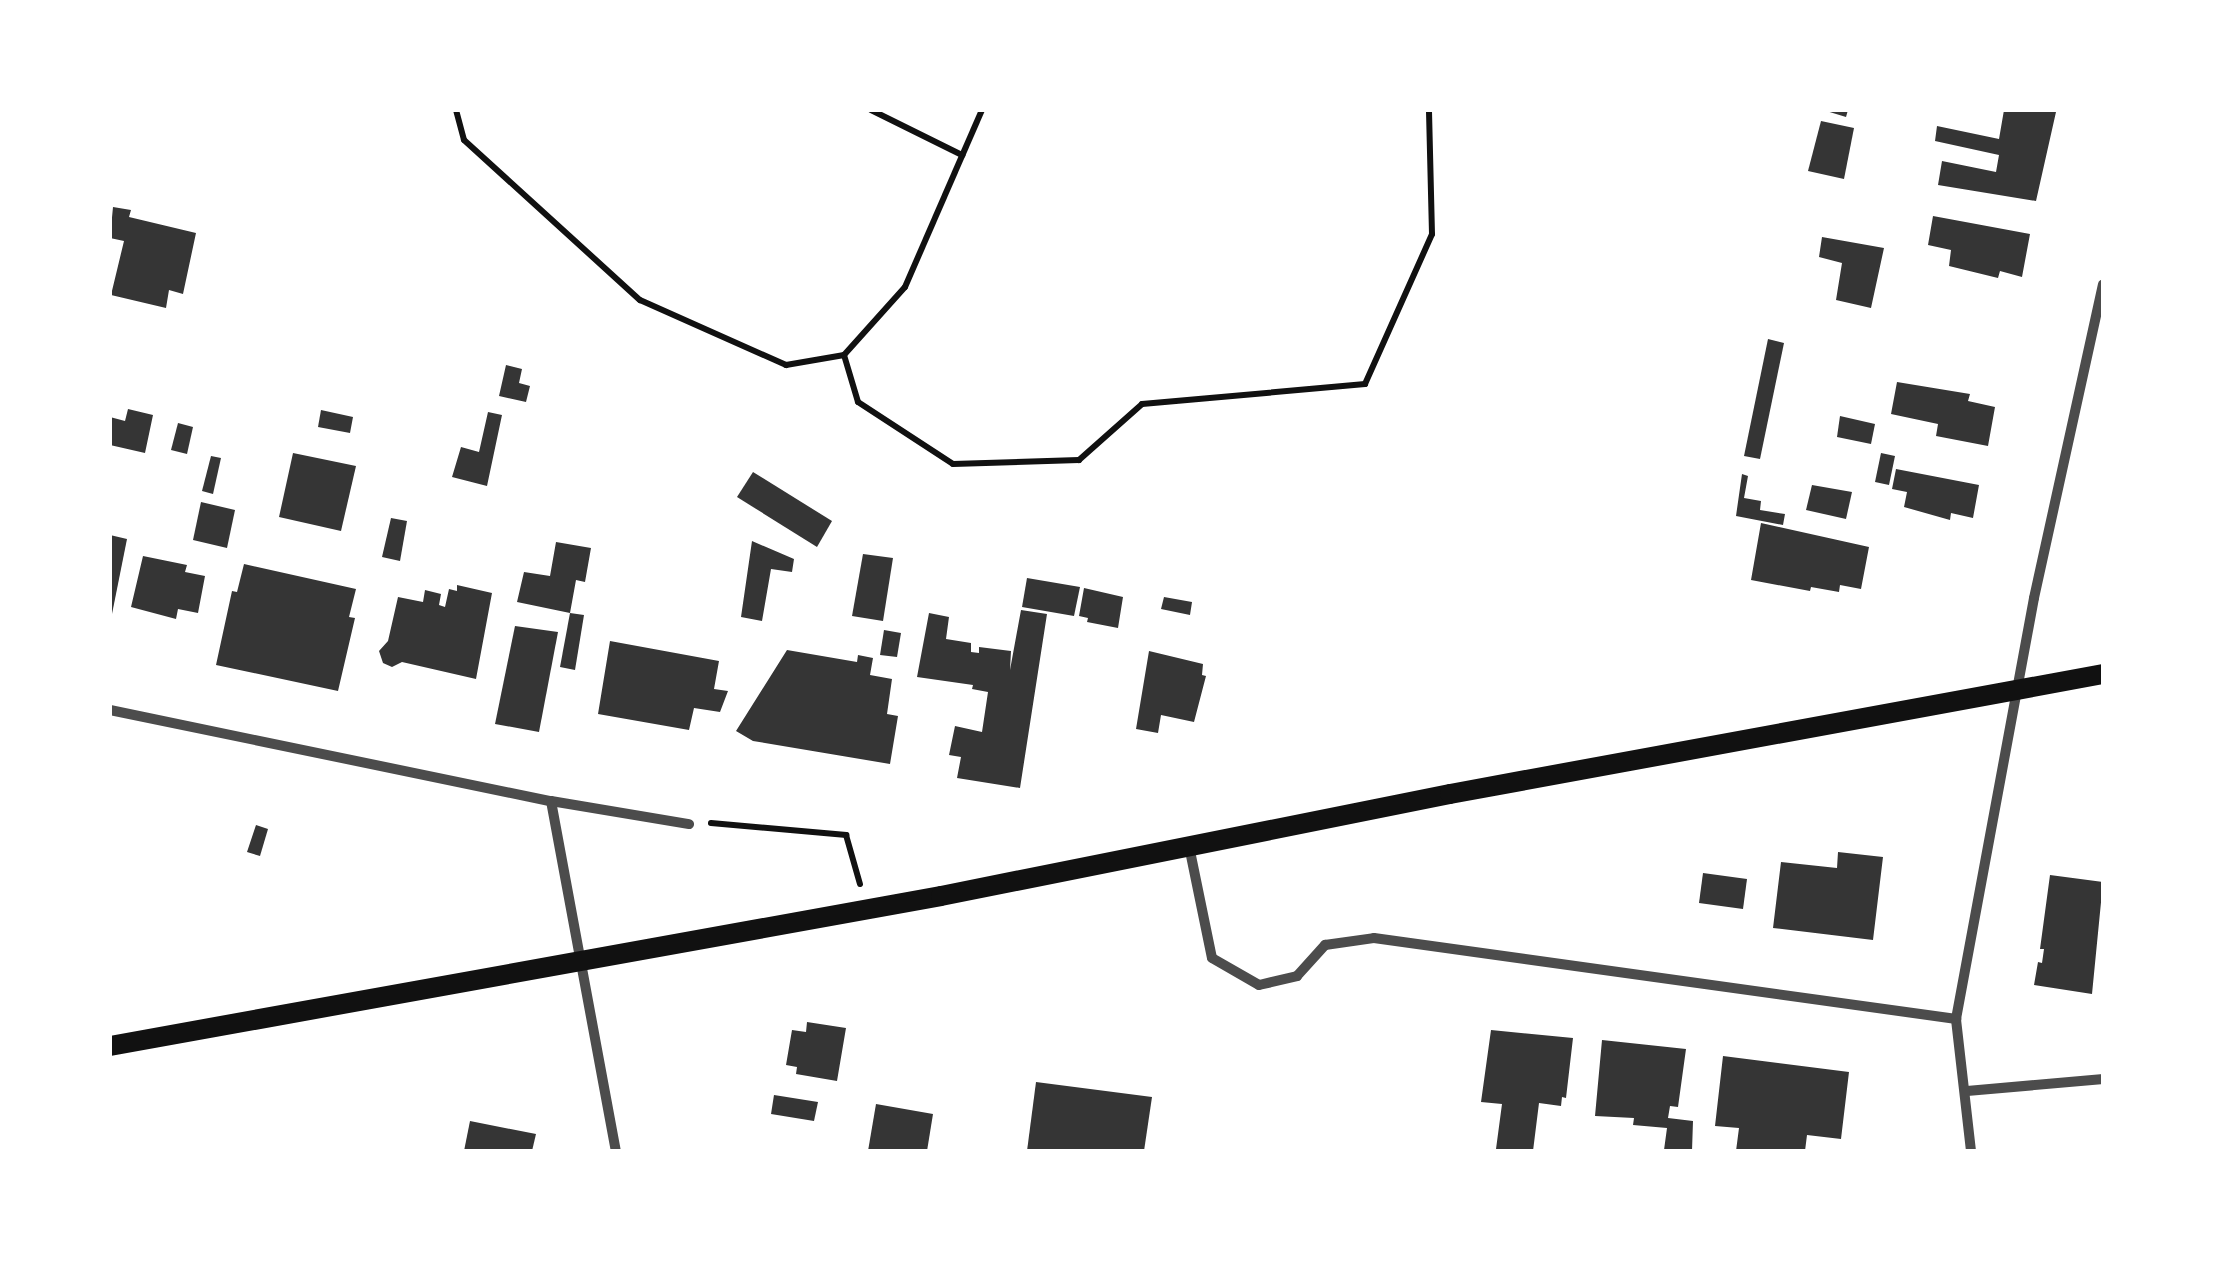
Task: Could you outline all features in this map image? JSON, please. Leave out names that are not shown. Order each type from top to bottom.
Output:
[{"type":"main road","points":[[110,1046],[870,908],[1450,794],[2103,674]]},
{"type":"street","points":[[1971,1151],[1956,1019],[2017,691],[2103,285]]},
{"type":"street","points":[[110,710],[550,801],[690,824]]},
{"type":"street","points":[[550,801],[616,1151]]},
{"type":"street","points":[[1189,846],[1212,958],[1259,985],[1298,976],[1325,945],[1374,938],[1956,1019]]},
{"type":"street","points":[[1966,1091],[2103,1079]]},
{"type":"path","points":[[456,110],[464,140],[640,300],[786,364],[844,356],[905,287],[982,110]]},
{"type":"path","points":[[872,110],[962,155]]},
{"type":"path","points":[[844,356],[858,402],[953,464],[1079,460],[1142,404],[1365,384],[1432,234],[1429,110]]},
{"type":"path","points":[[690,824],[846,835],[870,908]]},
{"type":"building","points":[[1823,110],[1848,110],[1846,117]]},
{"type":"building","points":[[2004,110],[2056,112],[2036,201],[1938,185],[1942,161],[1996,172],[1999,155],[1935,141],[1937,126],[1999,139]]},
{"type":"building","points":[[1821,121],[1854,128],[1844,179],[1808,171]]},
{"type":"building","points":[[113,207],[131,210],[129,217],[196,233],[183,294],[169,290],[166,308],[111,295],[124,241],[110,238]]},
{"type":"building","points":[[1933,216],[2030,234],[2022,277],[2000,271],[1998,278],[1949,266],[1951,250],[1928,245]]},
{"type":"building","points":[[1822,237],[1884,248],[1871,308],[1836,300],[1842,263],[1819,257]]},
{"type":"building","points":[[1768,339],[1784,343],[1760,459],[1744,456]]},
{"type":"building","points":[[506,365],[522,369],[519,383],[530,386],[526,402],[499,396]]},
{"type":"building","points":[[1897,382],[1970,394],[1968,401],[1995,407],[1988,446],[1936,436],[1938,424],[1891,414]]},
{"type":"building","points":[[128,409],[153,415],[145,453],[110,445],[110,417],[125,421]]},
{"type":"building","points":[[321,410],[353,417],[350,433],[318,427]]},
{"type":"building","points":[[488,412],[502,415],[487,486],[452,477],[461,447],[479,452]]},
{"type":"building","points":[[1840,416],[1875,424],[1871,444],[1837,437]]},
{"type":"building","points":[[178,423],[193,427],[187,454],[171,450]]},
{"type":"building","points":[[293,453],[356,466],[341,531],[279,517]]},
{"type":"building","points":[[1881,453],[1895,456],[1889,485],[1875,482]]},
{"type":"building","points":[[211,456],[221,458],[213,494],[202,491]]},
{"type":"building","points":[[1896,469],[1979,485],[1973,518],[1951,513],[1950,520],[1904,507],[1907,492],[1892,489]]},
{"type":"building","points":[[753,472],[832,521],[817,547],[737,497]]},
{"type":"building","points":[[1742,474],[1748,476],[1744,498],[1761,501],[1760,510],[1785,514],[1783,525],[1736,516]]},
{"type":"building","points":[[1812,485],[1852,492],[1846,519],[1806,510]]},
{"type":"building","points":[[201,502],[235,510],[227,548],[193,540]]},
{"type":"building","points":[[391,518],[407,521],[400,561],[382,557]]},
{"type":"building","points":[[1761,523],[1869,547],[1861,589],[1840,585],[1839,592],[1811,587],[1810,591],[1751,580]]},
{"type":"building","points":[[110,535],[127,539],[112,614],[110,614]]},
{"type":"building","points":[[752,541],[794,559],[792,572],[771,569],[762,621],[741,617]]},
{"type":"building","points":[[556,542],[591,548],[585,582],[576,580],[570,613],[517,602],[524,572],[550,576]]},
{"type":"building","points":[[863,554],[893,558],[883,621],[852,616]]},
{"type":"building","points":[[143,556],[187,565],[185,572],[205,576],[198,613],[178,609],[176,619],[131,607]]},
{"type":"building","points":[[244,564],[356,589],[349,617],[355,618],[338,691],[216,665],[232,591],[237,592]]},
{"type":"building","points":[[1027,578],[1080,587],[1074,616],[1022,607]]},
{"type":"building","points":[[457,585],[492,593],[476,679],[402,662],[392,667],[383,663],[379,651],[388,641],[398,597],[423,602],[425,590],[441,594],[439,605],[445,607],[449,589],[457,591]]},
{"type":"building","points":[[1084,588],[1123,597],[1118,628],[1087,622],[1088,618],[1079,616]]},
{"type":"building","points":[[1164,597],[1192,602],[1190,615],[1161,609]]},
{"type":"building","points":[[1021,610],[1047,614],[1020,788],[957,778],[961,757],[949,755],[955,726],[982,732],[988,692],[972,689],[973,685],[917,677],[929,613],[949,617],[946,639],[971,643],[971,652],[979,653],[979,647],[1011,651],[1010,670]]},
{"type":"building","points":[[570,613],[584,615],[575,670],[560,667]]},
{"type":"building","points":[[515,626],[558,632],[539,732],[495,724]]},
{"type":"building","points":[[884,630],[901,633],[897,657],[880,655]]},
{"type":"building","points":[[610,641],[719,661],[714,689],[728,691],[720,712],[694,708],[689,730],[598,714]]},
{"type":"building","points":[[787,650],[857,662],[858,655],[873,658],[870,675],[892,679],[887,714],[898,716],[890,764],[753,741],[736,731]]},
{"type":"building","points":[[1149,651],[1203,664],[1202,675],[1206,676],[1194,722],[1161,715],[1158,733],[1136,729]]},
{"type":"building","points":[[256,825],[268,829],[260,856],[247,852]]},
{"type":"building","points":[[1838,852],[1883,857],[1873,940],[1773,928],[1781,862],[1837,868]]},
{"type":"building","points":[[1703,873],[1747,879],[1743,909],[1699,903]]},
{"type":"building","points":[[2050,875],[2103,882],[2092,994],[2034,985],[2038,962],[2042,963],[2044,949],[2040,949]]},
{"type":"building","points":[[807,1022],[846,1028],[837,1081],[796,1074],[797,1067],[786,1065],[792,1030],[806,1032]]},
{"type":"building","points":[[1491,1030],[1573,1038],[1566,1098],[1562,1097],[1561,1106],[1539,1103],[1533,1151],[1496,1149],[1502,1104],[1481,1102]]},
{"type":"building","points":[[1602,1040],[1686,1049],[1678,1107],[1670,1106],[1668,1118],[1693,1121],[1692,1151],[1664,1150],[1667,1128],[1633,1125],[1634,1118],[1595,1116]]},
{"type":"building","points":[[1723,1056],[1849,1072],[1841,1139],[1807,1135],[1805,1151],[1736,1151],[1739,1128],[1715,1126]]},
{"type":"building","points":[[1036,1082],[1152,1097],[1144,1151],[1027,1151]]},
{"type":"building","points":[[774,1095],[818,1102],[814,1121],[771,1114]]},
{"type":"building","points":[[876,1104],[933,1114],[927,1151],[868,1151]]},
{"type":"building","points":[[470,1121],[536,1134],[532,1151],[464,1151]]}]
